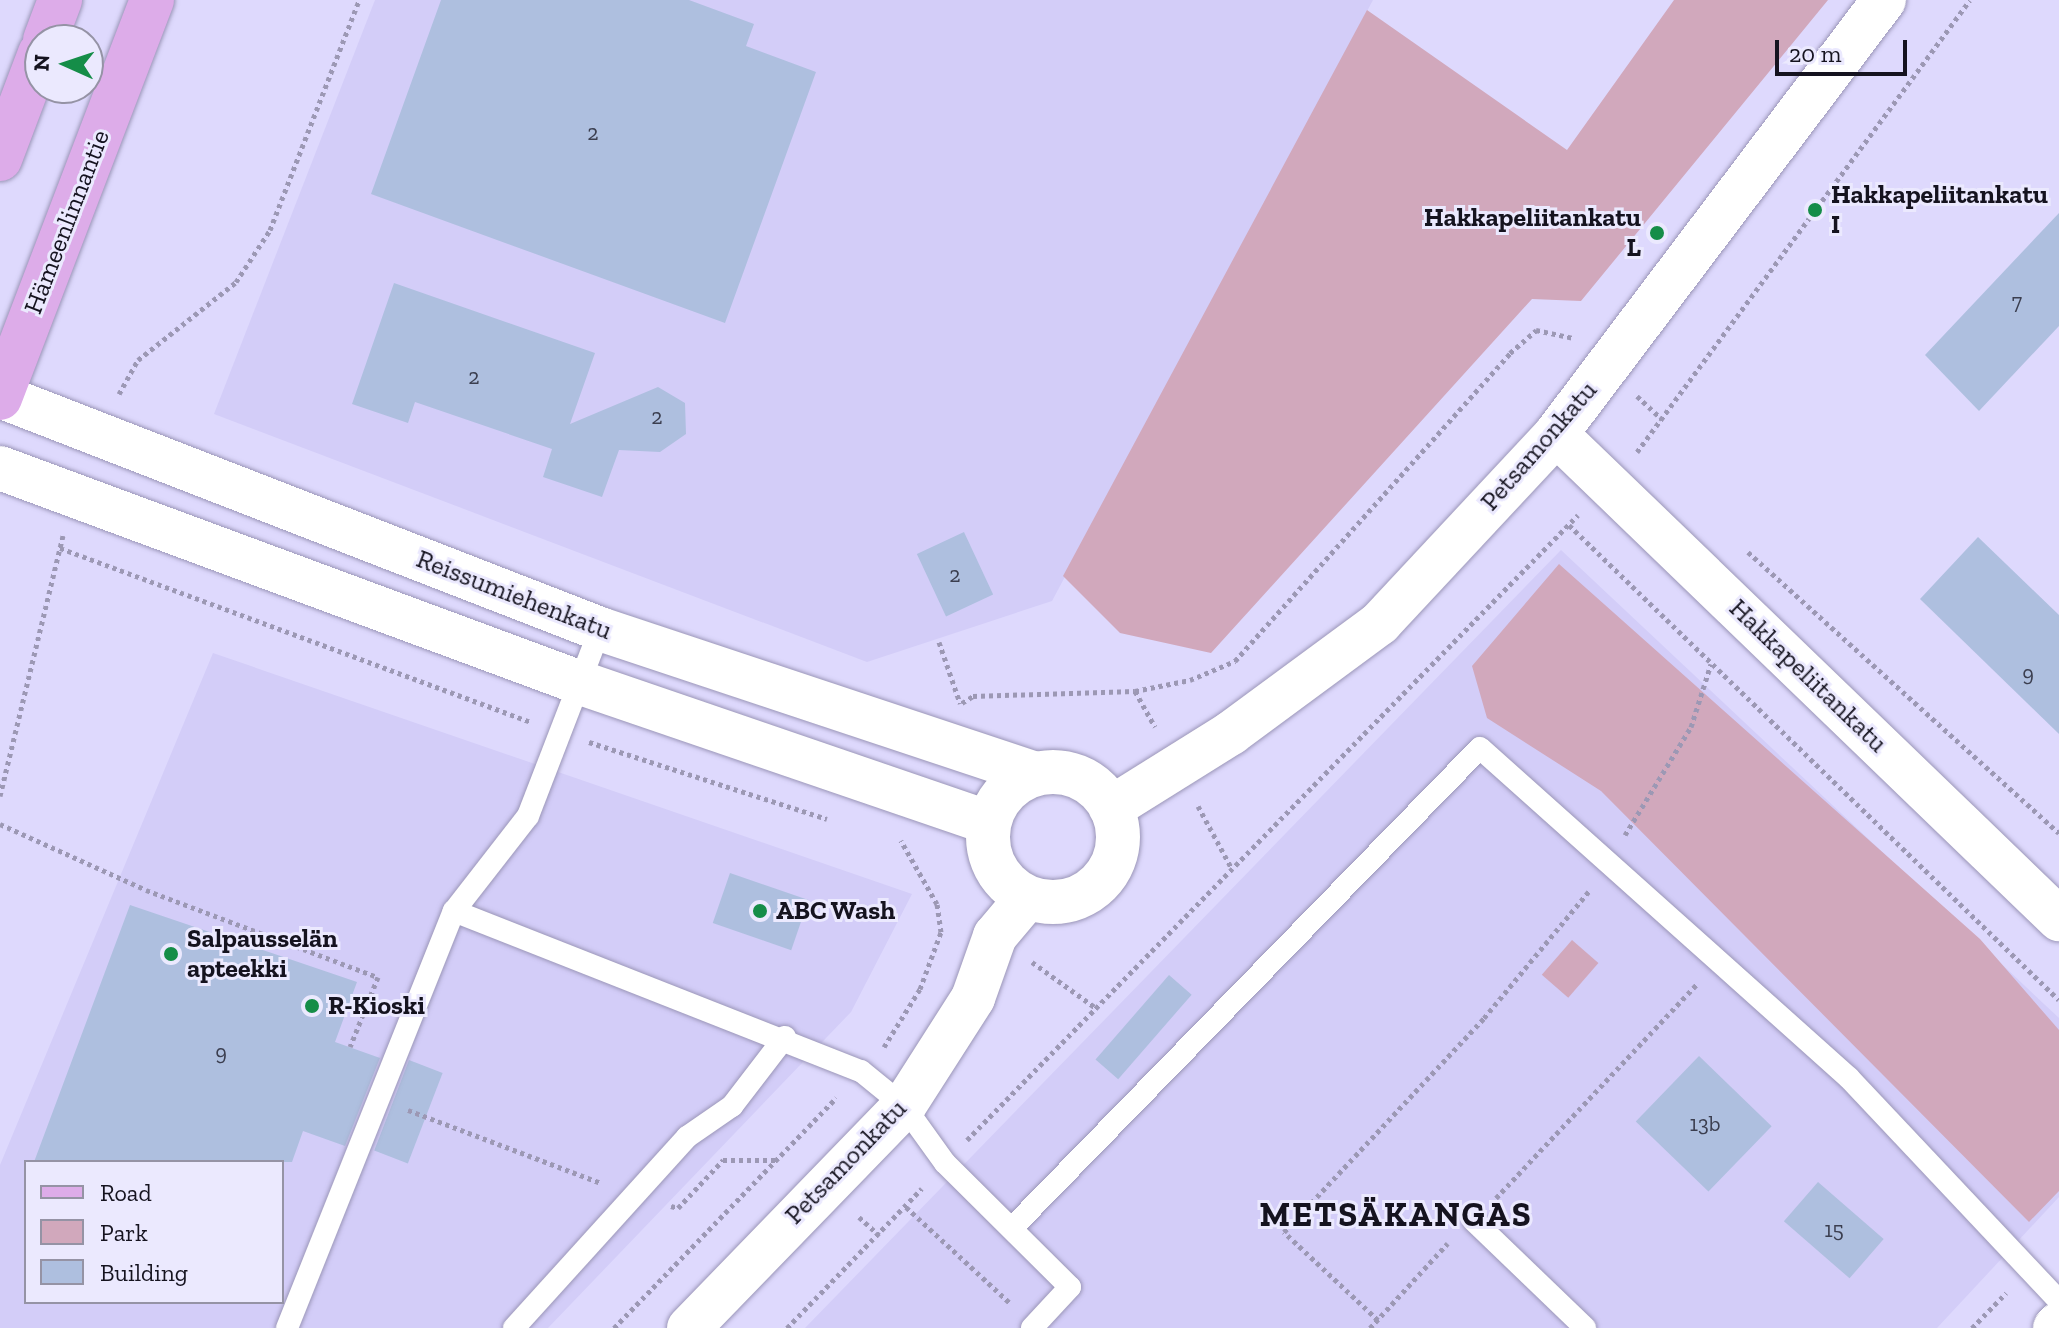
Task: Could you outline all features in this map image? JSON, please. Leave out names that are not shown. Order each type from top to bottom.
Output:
[{"type":"main road","points":[[51,24],[60,0]]},
{"type":"main road","name":"Hämeenlinnantie","points":[[0,397],[152,0]]},
{"type":"main road","points":[[0,159],[24,95]]},
{"type":"street","name":"Petsamonkatu","points":[[1111,808],[1231,733],[1380,623],[1556,434],[1884,0]]},
{"type":"street","name":"Reissumiehenkatu","points":[[0,397],[600,629],[1035,774]]},
{"type":"street","name":"Hakkapeliitankatu","points":[[1556,434],[1622,467],[2059,919]]},
{"type":"street","points":[[0,468],[74,498],[581,683],[989,823]]},
{"type":"street","points":[[1035,774],[1080,777],[1111,808],[1118,830],[1108,873],[1072,900],[1027,898],[994,867],[989,823],[1006,792],[1035,774]]},
{"type":"street","name":"Petsamonkatu","points":[[689,1328],[904,1106],[973,998],[995,936],[1027,898]]},
{"type":"lane","points":[[287,1328],[454,911],[528,816],[564,734],[600,629]]},
{"type":"lane","points":[[1012,1228],[1480,748],[1849,1078],[2059,1301]]},
{"type":"lane","points":[[454,911],[785,1037],[861,1071],[904,1106],[945,1163],[1070,1287],[1033,1327]]},
{"type":"lane","points":[[514,1328],[637,1197],[687,1137],[732,1106],[785,1037]]},
{"type":"lane","points":[[1474,1221],[1585,1328]]},
{"type":"path","points":[[97,433],[138,360],[236,282],[270,230],[359,0]]},
{"type":"path","points":[[787,1328],[1622,467],[1970,0]]},
{"type":"path","points":[[1622,467],[1649,462]]},
{"type":"path","points":[[0,796],[74,498]]},
{"type":"path","points":[[1569,525],[2059,1000]]},
{"type":"path","points":[[1742,547],[2059,833]]},
{"type":"path","points":[[60,548],[564,734],[842,823]]},
{"type":"path","points":[[939,642],[960,704]]},
{"type":"path","points":[[1378,1320],[1284,1232],[1484,1018],[1612,864],[1637,810],[1691,727],[1711,664]]},
{"type":"path","points":[[0,824],[146,890],[378,977],[350,1047]]},
{"type":"path","points":[[886,838],[901,842]]},
{"type":"path","points":[[1370,1328],[1720,960]]},
{"type":"path","points":[[378,1099],[637,1197]]},
{"type":"path","points":[[905,1207],[1033,1327]]},
{"type":"shaded area","points":[[375,0],[1373,0],[1052,601],[867,662],[214,414]]},
{"type":"shaded area","points":[[1561,550],[2059,1018],[2059,1197],[1937,1328],[805,1328]]},
{"type":"shaded area","points":[[213,653],[912,894],[851,1012],[548,1328],[0,1328],[0,1165]]},
{"type":"green space","points":[[1674,0],[1828,0],[1581,301],[1532,299],[1211,653],[1120,633],[1063,576],[1367,10],[1567,150]]},
{"type":"green space","points":[[1559,564],[1980,939],[2059,1030],[2059,1191],[2029,1222],[1601,791],[1487,718],[1472,666]]},
{"type":"green space","points":[[1572,940],[1598,963],[1568,998],[1542,975]]},
{"type":"building","points":[[441,0],[689,0],[754,24],[746,46],[816,72],[725,323],[371,194]]},
{"type":"building","points":[[2059,213],[2059,326],[1979,411],[1925,355]]},
{"type":"building","points":[[394,283],[595,353],[570,424],[658,387],[685,403],[686,434],[660,452],[619,450],[602,497],[543,477],[552,449],[415,402],[408,423],[352,404]]},
{"type":"building","points":[[964,532],[993,595],[946,617],[917,554]]},
{"type":"building","points":[[1978,537],[2059,615],[2059,734],[1920,599]]},
{"type":"building","name":"ABC Wash","points":[[730,873],[808,900],[791,950],[713,923]]},
{"type":"building","points":[[130,905],[357,982],[335,1042],[380,1058],[345,1146],[303,1131],[292,1162],[35,1160]]},
{"type":"building","points":[[1169,975],[1192,995],[1118,1079],[1096,1060]]},
{"type":"building","points":[[1699,1056],[1772,1126],[1708,1192],[1636,1121]]},
{"type":"building","points":[[409,1060],[443,1073],[408,1163],[374,1151]]},
{"type":"building","points":[[1818,1182],[1884,1239],[1850,1278],[1784,1221]]},
{"type":"place","name":"Hakkapeliitankatu I","points":[[1815,210]]},
{"type":"place","name":"Hakkapeliitankatu L","points":[[1657,233]]},
{"type":"place","name":"ABC Wash","points":[[760,911]]},
{"type":"place","name":"Salpausselän apteekki","points":[[171,954]]},
{"type":"place","name":"R-Kioski","points":[[312,1006]]},
{"type":"district","name":"METSÄKANGAS","points":[[1396,1215]]}]
